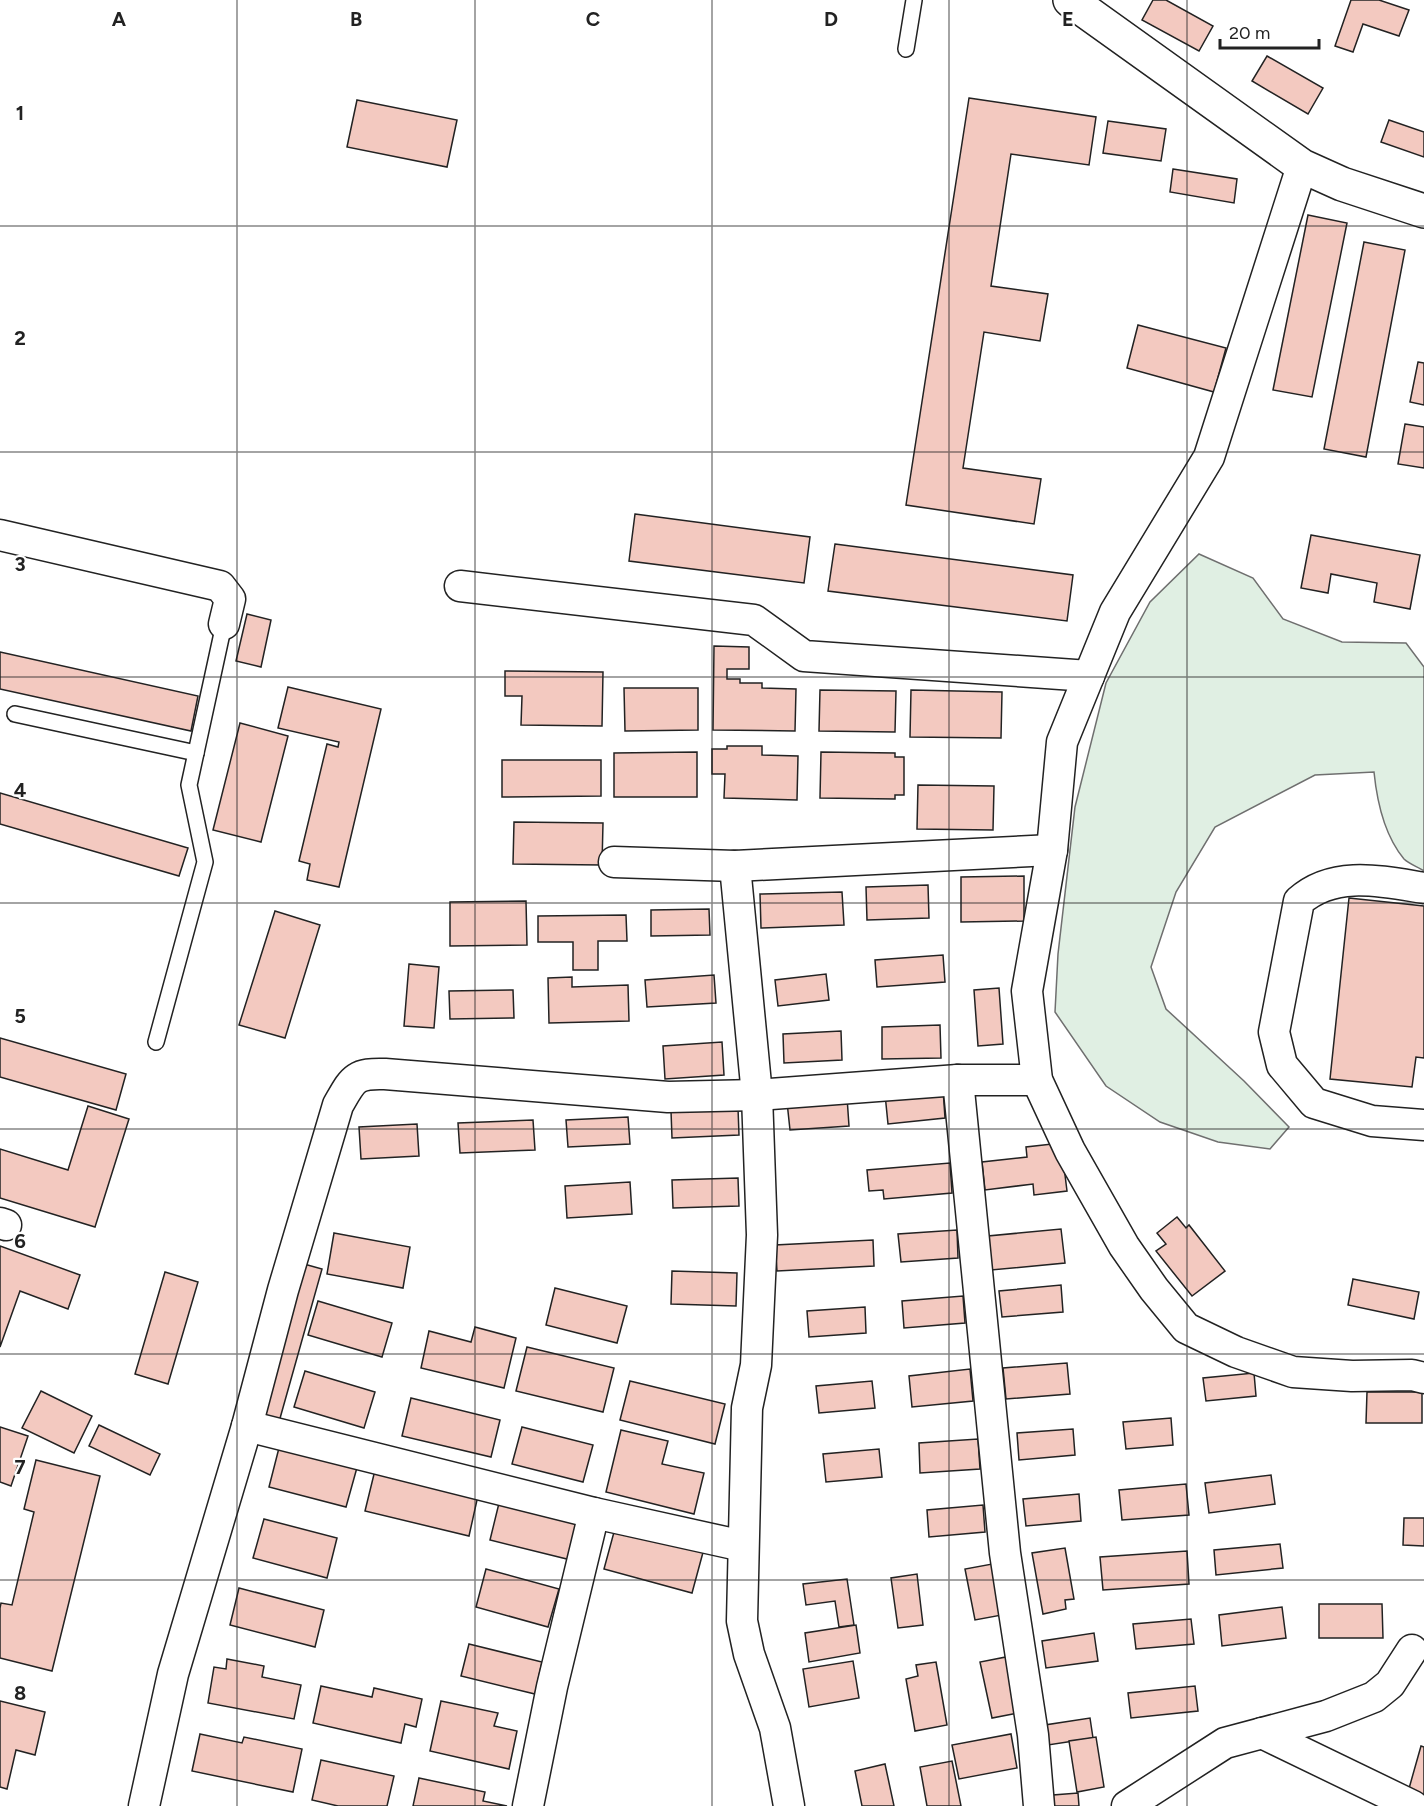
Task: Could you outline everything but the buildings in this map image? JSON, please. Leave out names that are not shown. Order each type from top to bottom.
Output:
[{"type":"main road","points":[[1070,0],[1302,166],[1342,184],[1424,211]]},
{"type":"street","points":[[1302,166],[1209,457],[1115,612],[1062,742],[1052,850],[1027,991],[1037,1080],[1070,1151],[1124,1246],[1154,1289],[1186,1328],[1236,1352],[1293,1372],[1352,1376],[1412,1375],[1424,1378]]},
{"type":"street","points":[[0,535],[220,586],[230,599],[224,624]]},
{"type":"street","points":[[460,586],[754,620],[804,656],[1089,675]]},
{"type":"street","points":[[614,862],[735,866],[1052,850]]},
{"type":"street","points":[[735,866],[757,1095],[762,1235],[756,1365],[747,1408],[742,1621],[749,1654],[775,1728],[789,1806]]},
{"type":"street","points":[[1424,888],[1371,880],[1337,881],[1311,890],[1299,900],[1274,1032],[1282,1065],[1314,1103],[1372,1121],[1424,1125]]},
{"type":"street","points":[[144,1806],[173,1674],[247,1426],[283,1290],[338,1105],[351,1083],[365,1074],[385,1074],[668,1097],[757,1095],[957,1080],[1037,1080]]},
{"type":"street","points":[[957,1080],[1005,1553],[1033,1735],[1039,1806]]},
{"type":"street","points":[[247,1426],[594,1513],[743,1546]]},
{"type":"street","points":[[528,1806],[552,1687],[594,1513]]},
{"type":"street","points":[[1127,1806],[1226,1743],[1326,1716],[1374,1697],[1390,1684],[1412,1650]]},
{"type":"street","points":[[1262,1733],[1413,1806]]},
{"type":"lane","points":[[906,49],[914,0]]},
{"type":"lane","points":[[156,1042],[205,862],[189,785],[224,624]]},
{"type":"lane","points":[[15,714],[196,753]]},
{"type":"green space","points":[[1199,554],[1253,578],[1283,619],[1342,642],[1406,643],[1424,667],[1424,871],[1404,859],[1391,840],[1377,795],[1374,772],[1315,775],[1215,827],[1176,892],[1151,967],[1166,1009],[1244,1081],[1289,1127],[1270,1149],[1218,1142],[1160,1122],[1106,1086],[1055,1012],[1058,954],[1075,807],[1106,683],[1150,602]]}]
